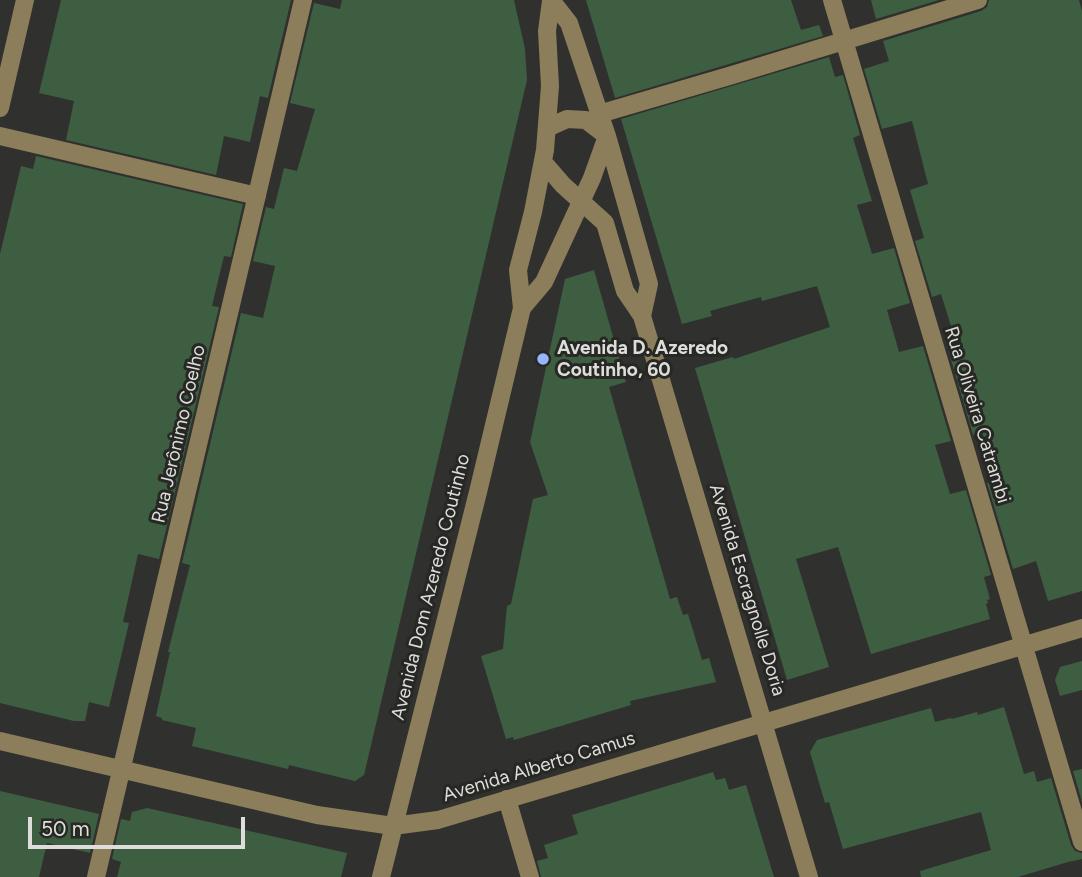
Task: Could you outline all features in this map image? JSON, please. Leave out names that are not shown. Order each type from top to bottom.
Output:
[{"type":"street","points":[[0,108],[25,0]]},
{"type":"street","name":"Rua Jerônimo Coelho","points":[[96,877],[303,0]]},
{"type":"street","name":"Rua Oliveira Catrambi","points":[[832,0],[1082,842]]},
{"type":"street","points":[[599,114],[978,0]]},
{"type":"street","name":"Avenida Escragnolle Doria","points":[[551,1],[569,23],[607,136],[649,284],[642,316]]},
{"type":"street","name":"Avenida Escragnolle Doria","points":[[551,1],[547,31],[550,86],[543,162],[563,185],[605,223],[625,291],[642,316],[809,877]]},
{"type":"street","points":[[547,128],[568,119],[586,120],[607,136],[582,202]]},
{"type":"street","points":[[0,136],[257,196]]},
{"type":"street","name":"Avenida Dom Azeredo Coutinho","points":[[381,877],[522,308],[518,270],[543,162]]},
{"type":"street","name":"Avenida Dom Azeredo Coutinho","points":[[522,308],[544,282],[582,202]]},
{"type":"street","name":"Avenida Alberto Camus","points":[[0,741],[317,815],[393,826],[438,820],[1082,628]]},
{"type":"street","points":[[507,799],[530,877]]},
{"type":"building","points":[[61,0],[291,0],[268,98],[260,96],[250,142],[224,136],[216,175],[66,140],[74,101],[39,93]]},
{"type":"building","points":[[342,0],[514,0],[525,49],[527,80],[364,775],[355,781],[289,765],[288,769],[192,746],[196,728],[162,720],[156,716],[168,652],[190,565],[182,563],[241,313],[263,318],[275,266],[253,261],[266,207],[274,209],[284,168],[297,171],[315,109],[290,103],[314,3],[340,9]]},
{"type":"building","points":[[586,0],[791,0],[801,30],[819,25],[823,36],[615,98]]},
{"type":"building","points":[[871,0],[939,0],[876,19]]},
{"type":"building","points":[[989,0],[1079,0],[1082,11],[1082,591],[1048,601],[1036,561],[1013,569],[987,483],[997,480],[982,432],[973,435],[945,339],[954,336],[941,294],[932,297],[915,241],[924,238],[910,190],[928,184],[912,121],[882,129],[864,69],[889,61],[883,41],[981,11],[987,7]]},
{"type":"building","points":[[829,57],[835,77],[843,75],[860,135],[853,138],[872,201],[857,205],[872,254],[894,248],[910,303],[887,310],[899,352],[923,346],[951,441],[935,445],[950,494],[966,490],[991,575],[984,577],[990,599],[986,604],[990,619],[871,654],[838,547],[796,559],[829,667],[787,680],[695,368],[733,357],[734,359],[830,327],[817,286],[710,311],[712,316],[682,324],[621,119]]},
{"type":"building","points":[[36,156],[243,204],[231,257],[224,256],[212,306],[219,307],[159,559],[138,554],[123,622],[129,623],[109,707],[89,702],[85,721],[74,721],[0,703],[0,254],[21,166],[33,169]]},
{"type":"building","points":[[594,270],[626,382],[609,387],[670,599],[677,597],[683,615],[688,614],[702,660],[709,658],[716,682],[630,701],[631,705],[514,740],[513,737],[506,739],[481,656],[503,649],[507,606],[511,604],[533,499],[548,495],[530,442],[565,279]]},
{"type":"building","points":[[1082,661],[1082,690],[1060,696],[1055,680],[1060,667]]},
{"type":"building","points":[[1004,707],[1024,774],[1034,771],[1037,782],[1051,778],[1071,845],[1075,851],[1082,853],[1082,859],[1018,877],[921,877],[920,871],[991,850],[981,812],[843,849],[829,802],[825,803],[810,752],[817,740],[931,708],[935,722],[977,712],[978,715]]},
{"type":"building","points":[[1082,769],[1082,802],[1073,771]]},
{"type":"building","points":[[713,772],[716,780],[725,778],[729,790],[746,785],[774,877],[541,877],[537,861],[548,858],[544,845],[578,834],[572,815]]},
{"type":"building","points":[[0,791],[99,814],[90,853],[47,843],[39,877],[0,877]]},
{"type":"building","points":[[147,808],[347,853],[341,877],[117,877],[121,862],[112,859],[121,819],[130,821],[132,812]]},
{"type":"place","name":"Avenida D. Azeredo Coutinho, 60","points":[[543,359]]}]
